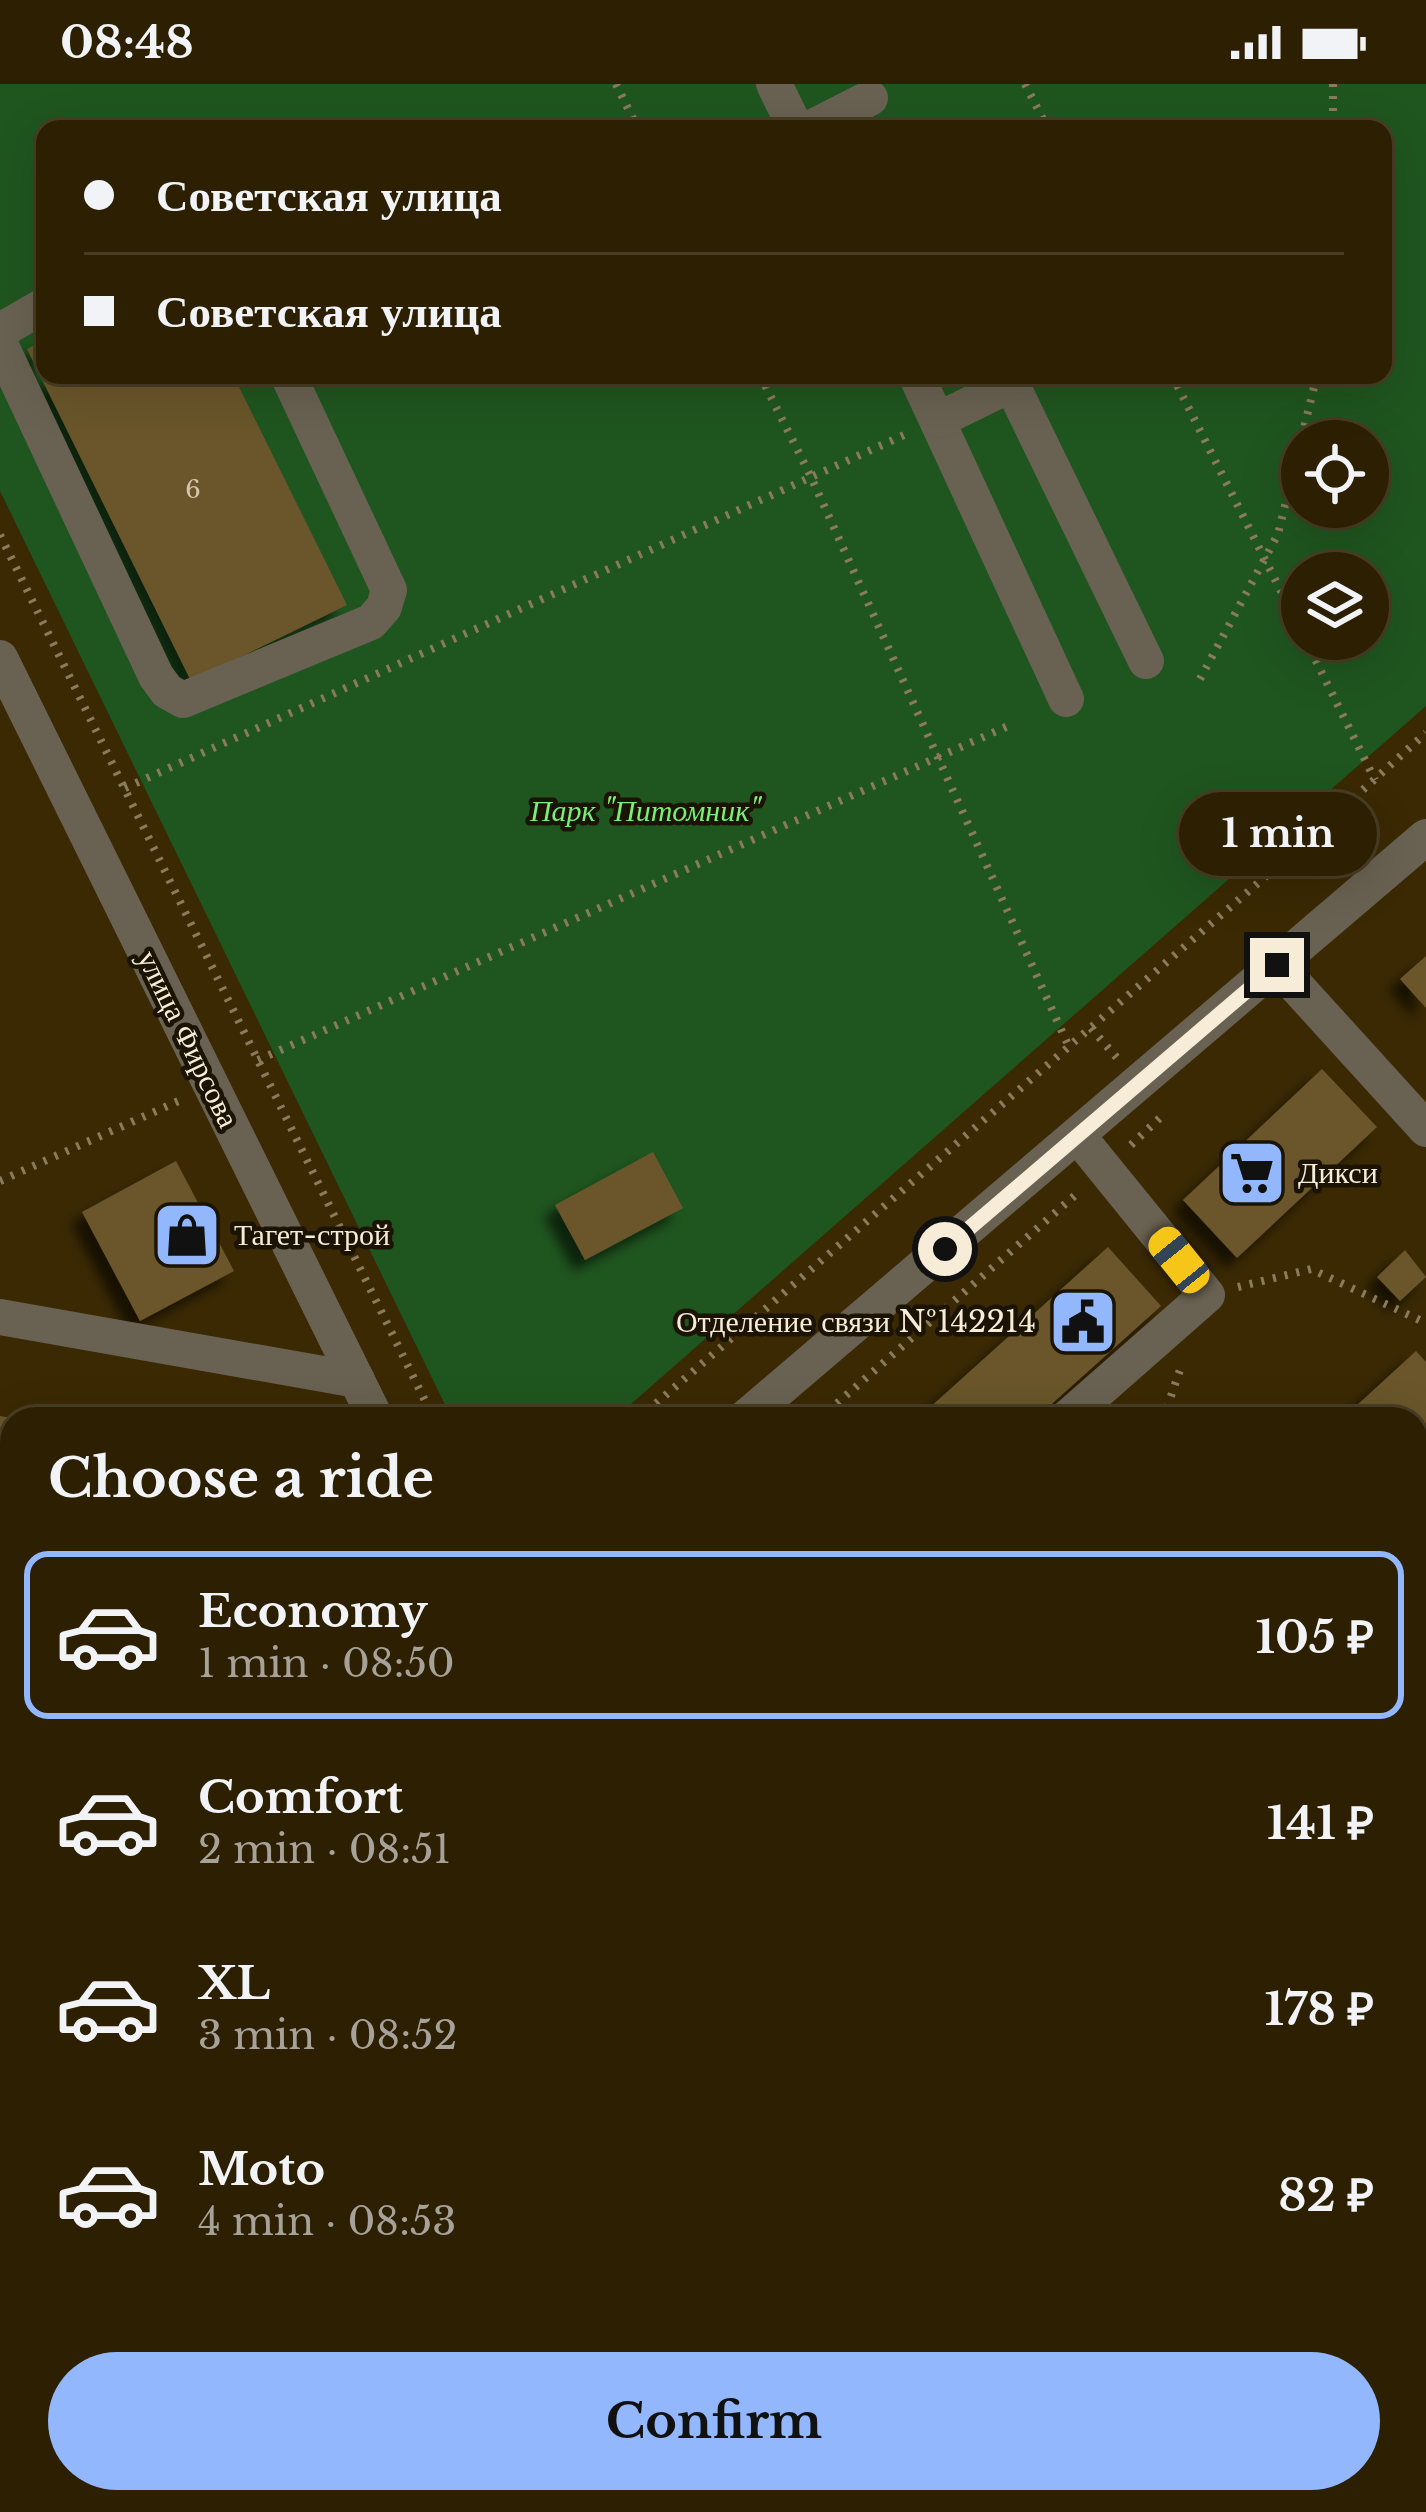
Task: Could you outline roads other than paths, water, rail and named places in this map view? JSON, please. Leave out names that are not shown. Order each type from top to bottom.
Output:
[{"type":"street","points":[[774,84],[792,120]]},
{"type":"street","points":[[831,120],[873,104]]},
{"type":"street","points":[[0,331],[36,310]]},
{"type":"street","points":[[0,344],[156,676],[167,691],[183,700],[371,622],[384,607],[389,590],[292,384]]},
{"type":"street","points":[[920,384],[1066,699]]},
{"type":"street","points":[[938,420],[1002,384]]},
{"type":"street","points":[[1011,384],[1146,661]]},
{"type":"street","name":"улица Фирсова","points":[[0,658],[370,1407]]},
{"type":"street","points":[[758,1407],[1426,837]]},
{"type":"street","points":[[1277,965],[1421,1115]]},
{"type":"street","points":[[1078,1136],[1207,1295],[1080,1407]]},
{"type":"street","points":[[0,1317],[357,1380]]},
{"type":"place","name":"Дикси","points":[[1252,1173]]},
{"type":"place","name":"Тагет-строй","points":[[187,1235]]},
{"type":"place","name":"Отделение связи №142214","points":[[1083,1322]]},
{"type":"park label","name":"Парк \"Питомник\"","points":[[645,811]]}]
